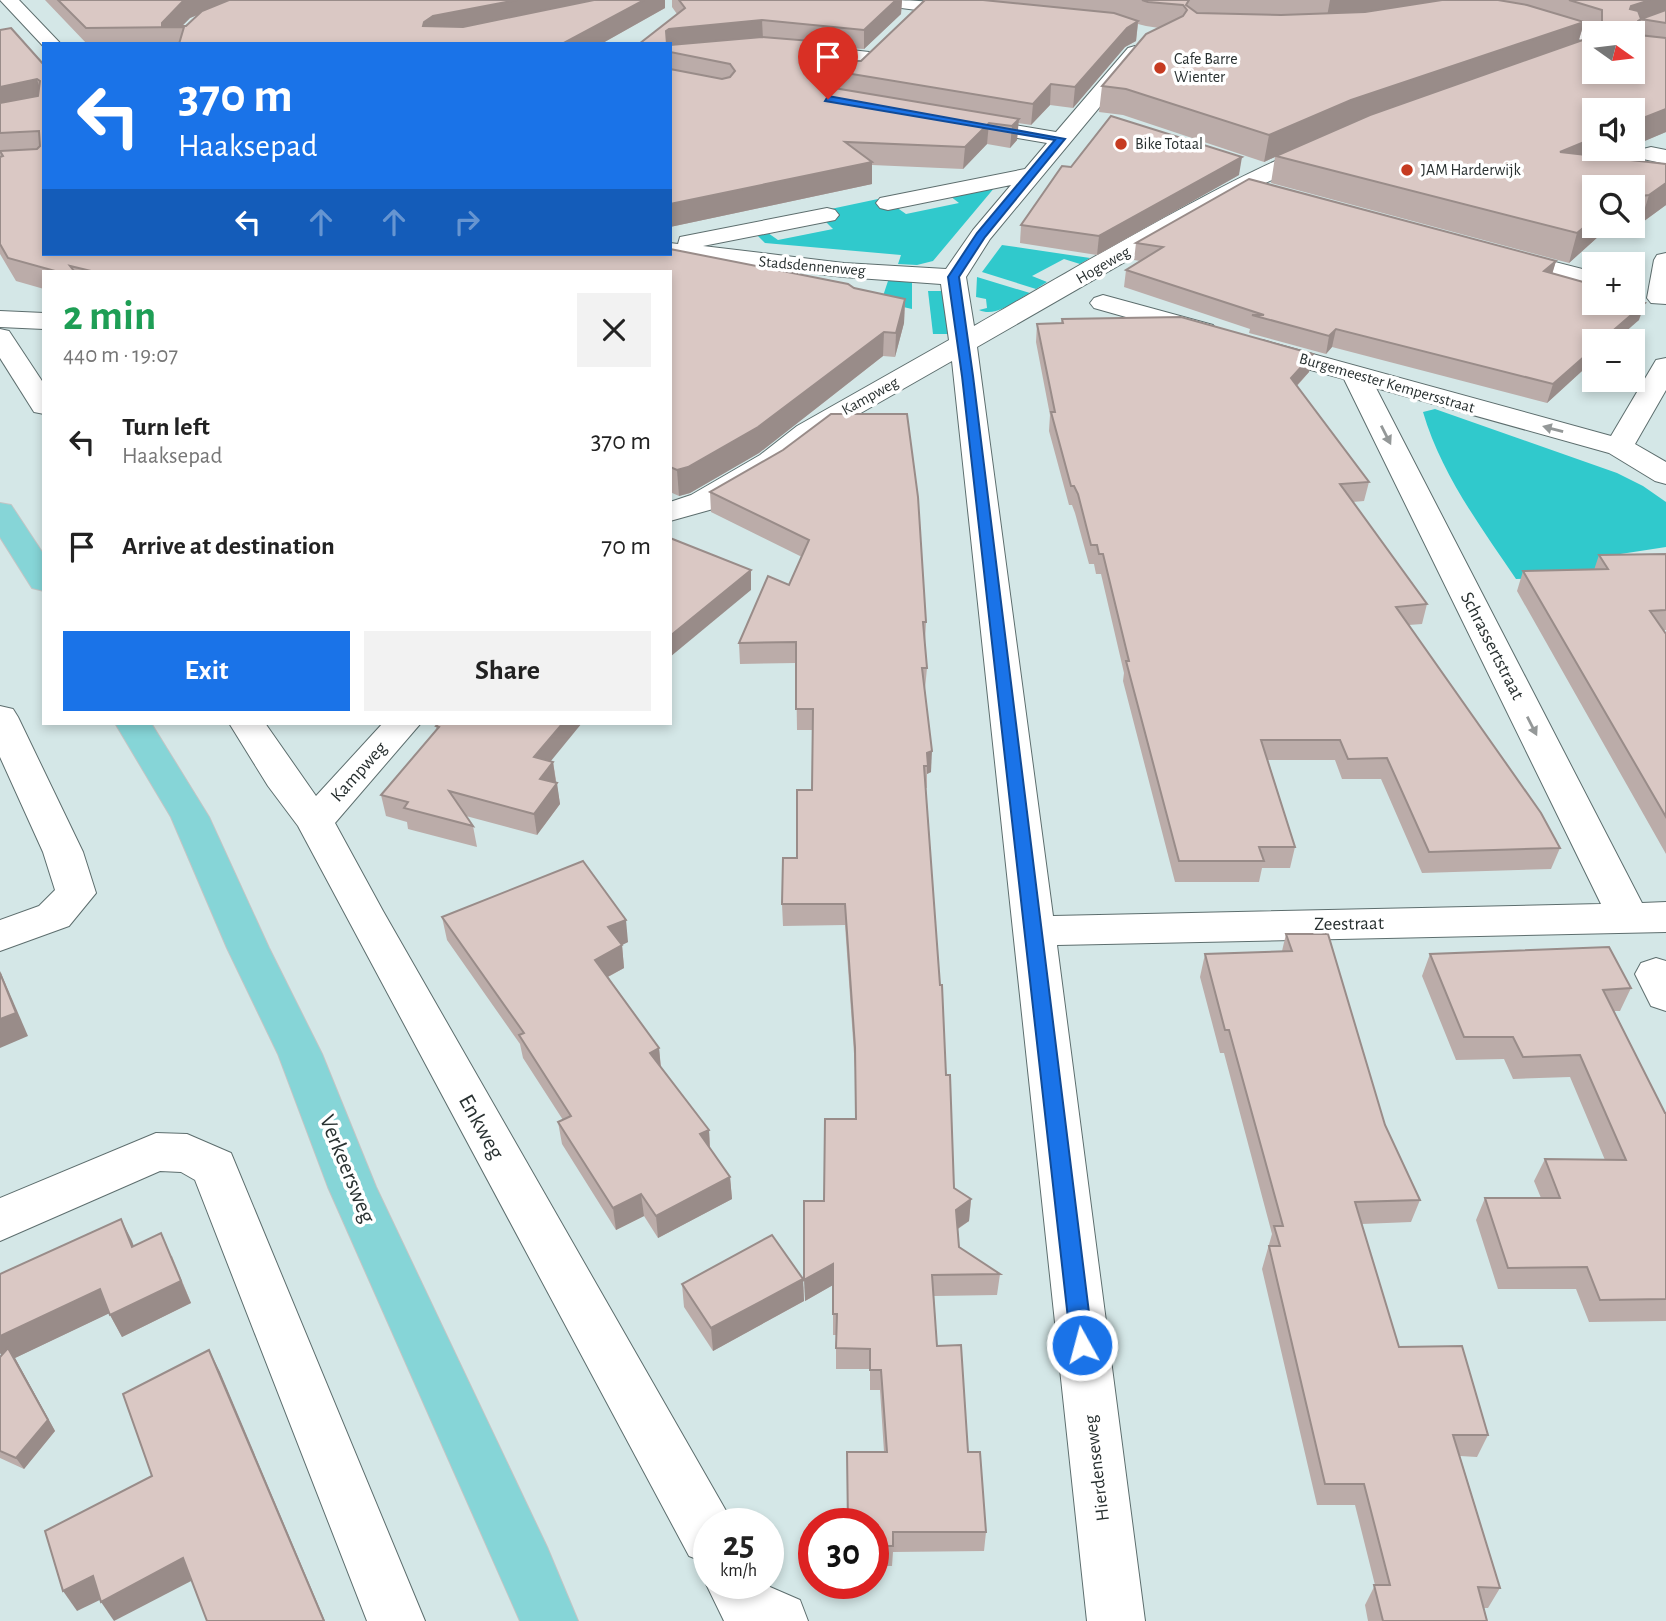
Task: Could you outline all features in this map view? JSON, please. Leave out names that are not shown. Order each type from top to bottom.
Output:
[{"type":"main road","points":[[0,512],[42,578]]},
{"type":"main road","name":"Verkeersweg","points":[[134,725],[190,817],[248,948],[300,1054],[352,1187],[527,1567],[549,1621]]},
{"type":"street","points":[[9,0],[50,42]]},
{"type":"street","points":[[878,0],[990,12]]},
{"type":"street","points":[[906,23],[921,3]]},
{"type":"street","points":[[1512,15],[1582,42]]},
{"type":"street","points":[[853,74],[888,40]]},
{"type":"street","points":[[953,277],[981,235],[1061,139],[1090,120],[1140,41]]},
{"type":"street","points":[[775,49],[869,58]]},
{"type":"street","points":[[951,120],[1061,139]]},
{"type":"street","name":"Hogeweg","points":[[963,343],[1241,175],[1271,184],[1344,139]]},
{"type":"street","points":[[888,203],[1032,174]]},
{"type":"street","points":[[672,248],[827,215]]},
{"type":"street","name":"Stadsdennenweg","points":[[672,248],[844,270],[953,277]]},
{"type":"street","points":[[1478,249],[1582,278]]},
{"type":"street","points":[[1645,294],[1663,299],[1666,260]]},
{"type":"street","name":"Hierdenseweg","points":[[953,277],[1116,1621]]},
{"type":"street","name":"Burgemeester Kempersstraat","points":[[1103,303],[1619,447],[1666,475]]},
{"type":"street","points":[[0,319],[42,321]]},
{"type":"street","points":[[0,337],[42,403]]},
{"type":"street","name":"Kampweg","points":[[672,512],[702,502],[771,461],[807,432],[963,343]]},
{"type":"street","points":[[1619,447],[1666,366]]},
{"type":"street","name":"Schrassertstraat","points":[[1355,374],[1647,917]]},
{"type":"street","points":[[0,717],[63,852],[76,893],[54,916],[0,936]]},
{"type":"street","name":"Enkweg","points":[[248,725],[281,777],[315,821],[375,935],[693,1508]]},
{"type":"street","name":"Kampweg","points":[[315,821],[401,725]]},
{"type":"street","name":"Zeestraat","points":[[1031,931],[1647,917]]},
{"type":"street","points":[[0,1220],[156,1152],[187,1153],[214,1167],[396,1621]]},
{"type":"street","points":[[744,1599],[749,1608],[779,1621]]},
{"type":"shaded area","points":[[995,187],[933,261],[917,265],[898,264],[901,255],[765,243],[757,235],[768,233],[778,240],[833,229],[825,221],[837,218],[826,210],[878,199],[889,208],[896,207],[906,214],[959,203],[950,196]]},
{"type":"shaded area","points":[[1002,245],[1090,258],[1080,264],[1064,259],[1032,276],[1047,282],[1036,289],[982,272]]},
{"type":"shaded area","points":[[977,277],[1030,293],[998,310],[985,312],[979,310],[987,308],[986,299],[976,297]]},
{"type":"shaded area","points":[[897,278],[912,279],[912,309],[881,302],[888,281]]},
{"type":"shaded area","points":[[928,291],[946,291],[951,334],[933,334]]},
{"type":"shaded area","points":[[1435,409],[1617,473],[1643,486],[1666,502],[1666,547],[1601,557],[1603,576],[1516,579],[1476,520],[1440,457],[1423,412]]},
{"type":"building","points":[[58,0],[184,0],[162,26],[186,26],[202,11],[229,0],[517,0],[433,16],[424,22],[423,26],[463,27],[594,0],[644,0],[566,42],[180,42],[184,27],[86,28]]},
{"type":"building","points":[[679,0],[896,0],[864,30],[762,20],[669,29],[666,31],[667,42],[642,42],[685,8]]},
{"type":"building","points":[[925,0],[983,0],[1114,13],[1138,21],[1127,28],[1075,87],[1051,84],[1033,104],[828,70],[820,72],[816,80],[828,87],[1019,119],[1012,126],[989,123],[965,147],[845,142],[872,162],[672,204],[672,69],[722,79],[730,77],[735,71],[730,64],[672,52],[672,45],[762,37],[849,44],[839,55],[845,61],[861,61]]},
{"type":"building","points":[[1142,0],[1189,0],[1186,5],[1197,13],[1281,15],[1365,12],[1442,0],[1498,0],[1527,5],[1582,23],[1351,100],[1269,135],[1126,89],[1102,86],[1146,34],[1183,16],[1187,10],[1183,5]]},
{"type":"building","points":[[1569,0],[1650,0],[1631,6],[1630,9],[1638,11],[1641,19],[1638,21],[1602,21],[1602,10]]},
{"type":"building","points":[[1666,10],[1666,23],[1641,19]]},
{"type":"building","points":[[11,28],[42,63],[42,256],[672,256],[672,249],[848,284],[854,288],[905,299],[896,333],[884,332],[758,427],[688,467],[677,470],[672,468],[672,270],[87,270],[70,266],[73,270],[51,270],[8,258],[0,244],[0,157],[3,156],[0,151],[37,149],[40,146],[39,131],[0,133],[0,103],[38,96],[40,81],[37,79],[0,87],[0,30]]},
{"type":"building","points":[[1645,36],[1666,38],[1666,109],[1645,117],[1645,98],[1582,98],[1582,143],[1560,152],[1582,154],[1582,161],[1666,164],[1666,183],[1645,196],[1645,175],[1582,175],[1582,229],[1577,233],[1276,156],[1370,115],[1582,40],[1582,84],[1645,84]]},
{"type":"building","points":[[1111,116],[1242,157],[1099,236],[1021,225],[1062,166],[1071,167]]},
{"type":"building","points":[[1249,179],[1556,261],[1544,271],[1582,282],[1582,315],[1631,315],[1615,329],[1582,329],[1582,359],[1553,384],[1336,329],[1329,336],[1252,315],[1264,315],[1126,270],[1163,247],[1136,243]]},
{"type":"building","points":[[1181,317],[1313,354],[1291,378],[1369,482],[1340,484],[1427,604],[1396,607],[1541,813],[1560,848],[1429,852],[1387,758],[1348,759],[1340,740],[1261,740],[1295,847],[1259,847],[1264,861],[1179,861],[1126,661],[1129,661],[1103,554],[1099,554],[1097,545],[1091,545],[1078,494],[1074,486],[1071,486],[1051,412],[1055,412],[1037,324],[1063,323],[1062,319]]},
{"type":"building","points":[[831,414],[907,414],[918,497],[926,622],[923,622],[927,668],[922,668],[932,751],[927,753],[928,766],[924,766],[942,985],[946,1075],[950,1075],[954,1188],[971,1199],[956,1210],[959,1247],[1000,1274],[932,1275],[937,1346],[961,1345],[968,1452],[980,1452],[986,1532],[893,1532],[893,1546],[889,1546],[889,1508],[848,1508],[847,1452],[887,1452],[881,1370],[870,1370],[870,1349],[836,1348],[837,1314],[833,1314],[833,1264],[804,1280],[804,1201],[824,1201],[825,1119],[856,1119],[855,1047],[845,904],[782,904],[783,858],[797,858],[797,790],[812,790],[813,709],[796,709],[796,642],[739,643],[768,576],[789,585],[809,540],[710,492],[783,450]]},
{"type":"building","points":[[672,539],[751,570],[672,634]]},
{"type":"building","points":[[1666,554],[1666,610],[1650,611],[1666,634],[1666,817],[1523,571],[1608,569],[1599,555]]},
{"type":"building","points":[[561,725],[534,757],[553,762],[540,779],[557,783],[534,814],[449,791],[473,826],[404,808],[408,802],[381,795],[439,727],[436,726]]},
{"type":"building","points":[[583,861],[626,920],[608,927],[622,945],[595,960],[659,1048],[650,1053],[709,1130],[700,1134],[730,1177],[656,1216],[641,1194],[613,1208],[558,1122],[571,1116],[519,1035],[524,1033],[442,917]]},
{"type":"building","points":[[1286,934],[1328,934],[1385,1125],[1420,1200],[1355,1202],[1399,1347],[1462,1346],[1488,1435],[1453,1435],[1500,1588],[1478,1587],[1487,1621],[1383,1621],[1374,1585],[1390,1585],[1364,1484],[1325,1484],[1269,1246],[1280,1246],[1274,1226],[1283,1226],[1229,1030],[1225,1030],[1205,954],[1292,951]]},
{"type":"building","points":[[1609,947],[1631,988],[1603,990],[1666,1113],[1666,1299],[1600,1300],[1587,1267],[1508,1268],[1485,1198],[1560,1198],[1545,1159],[1626,1160],[1580,1055],[1523,1057],[1513,1037],[1464,1037],[1430,954]]},
{"type":"building","points":[[0,973],[16,1013],[0,1019]]},
{"type":"building","points":[[121,1219],[132,1247],[161,1233],[181,1281],[110,1315],[100,1289],[0,1336],[0,1274]]},
{"type":"building","points":[[772,1235],[803,1279],[711,1328],[682,1284]]},
{"type":"building","points":[[8,1348],[48,1420],[16,1458],[0,1451],[0,1357]]},
{"type":"building","points":[[209,1350],[324,1621],[207,1621],[183,1558],[101,1602],[93,1576],[63,1591],[45,1531],[152,1476],[123,1394]]},
{"type":"place","name":"Cafe Barre Wienter","points":[[1160,68]]},
{"type":"place","name":"Bike Totaal","points":[[1121,144]]},
{"type":"place","name":"JAM Harderwijk","points":[[1407,170]]},
{"type":"route","points":[[828,99],[1061,139],[981,235],[953,277],[968,376],[1031,931],[1082,1345]]}]
